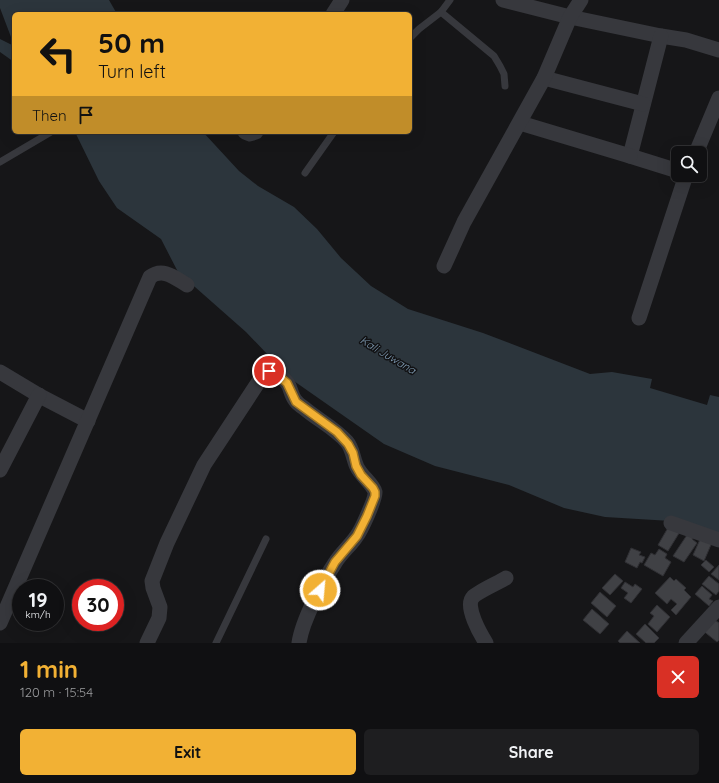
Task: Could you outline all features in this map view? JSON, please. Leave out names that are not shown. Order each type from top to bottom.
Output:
[{"type":"street","points":[[334,12],[342,0]]},
{"type":"street","points":[[503,0],[570,17],[686,40],[719,50]]},
{"type":"street","points":[[444,266],[464,222],[544,78],[570,17],[581,0]]},
{"type":"street","points":[[630,156],[642,104],[661,36]]},
{"type":"street","points":[[544,78],[642,104]]},
{"type":"street","points":[[699,146],[719,98]]},
{"type":"street","points":[[520,122],[671,168]]},
{"type":"street","points":[[639,318],[684,182]]},
{"type":"street","points":[[0,623],[150,277],[155,273],[162,272],[187,285]]},
{"type":"street","points":[[147,643],[159,618],[160,607],[152,581],[167,543],[204,465],[265,372],[269,371],[274,372],[287,383],[296,402],[337,432],[348,444],[361,475],[375,492],[375,496],[367,516],[357,536],[335,562],[327,577],[308,615],[299,643]]},
{"type":"street","points":[[0,372],[39,396],[88,421]]},
{"type":"street","points":[[0,470],[39,396]]},
{"type":"street","points":[[671,523],[719,540]]},
{"type":"street","points":[[486,643],[478,630],[470,604],[473,597],[506,578]]},
{"type":"street","points":[[686,643],[719,607]]},
{"type":"lane","points":[[412,36],[441,12],[450,0]]},
{"type":"lane","points":[[441,12],[494,56],[504,74],[505,86]]},
{"type":"lane","points":[[0,162],[48,134]]},
{"type":"lane","points":[[305,173],[333,134]]},
{"type":"lane","points":[[216,643],[266,540]]},
{"type":"water","points":[[0,0],[109,0],[116,12],[12,12],[12,40],[0,8]]},
{"type":"water","points":[[0,39],[12,45],[12,61],[0,52]]},
{"type":"water","name":"Kali Juwana","points":[[76,134],[205,134],[239,171],[258,186],[294,207],[317,229],[341,258],[371,286],[408,309],[483,333],[590,374],[612,372],[652,379],[650,388],[707,405],[710,395],[719,397],[719,536],[671,521],[605,517],[564,508],[509,485],[435,466],[384,444],[291,379],[246,332],[178,272],[161,239],[117,208],[99,181]]},
{"type":"building","points":[[669,526],[681,530],[668,551],[658,545]]},
{"type":"building","points":[[689,532],[694,535],[692,539],[697,543],[684,562],[673,556]]},
{"type":"building","points":[[702,535],[713,540],[704,561],[693,555]]},
{"type":"building","points":[[631,548],[641,552],[639,555],[645,557],[637,568],[625,562]]},
{"type":"building","points":[[659,549],[667,554],[665,558],[671,562],[663,576],[644,565],[651,553],[655,555]]},
{"type":"building","points":[[706,560],[714,567],[709,572],[701,565]]},
{"type":"building","points":[[719,565],[719,580],[711,574]]},
{"type":"building","points":[[615,574],[623,581],[610,595],[602,588]]},
{"type":"building","points":[[709,576],[719,584],[719,591],[716,595],[702,584]]},
{"type":"building","points":[[670,577],[674,581],[676,579],[686,588],[684,590],[691,597],[676,615],[671,610],[677,604],[671,599],[667,604],[655,593]]},
{"type":"building","points":[[625,582],[633,587],[635,584],[642,589],[631,603],[624,598],[628,593],[621,588]]},
{"type":"building","points":[[702,586],[712,595],[709,599],[713,601],[709,606],[695,594]]},
{"type":"building","points":[[600,592],[616,606],[607,617],[591,603]]},
{"type":"building","points":[[657,605],[670,617],[657,632],[648,624],[654,616],[650,613]]},
{"type":"building","points":[[592,609],[609,624],[600,634],[583,620]]},
{"type":"building","points":[[711,617],[719,623],[719,640],[717,642],[701,629]]},
{"type":"building","points":[[645,624],[659,638],[654,643],[646,643],[636,634]]},
{"type":"building","points":[[627,631],[640,643],[620,643],[618,641]]},
{"type":"route","points":[[269,371],[274,372],[287,383],[296,402],[337,432],[348,444],[361,475],[375,492],[375,496],[367,516],[357,536],[335,562],[320,590]]}]
